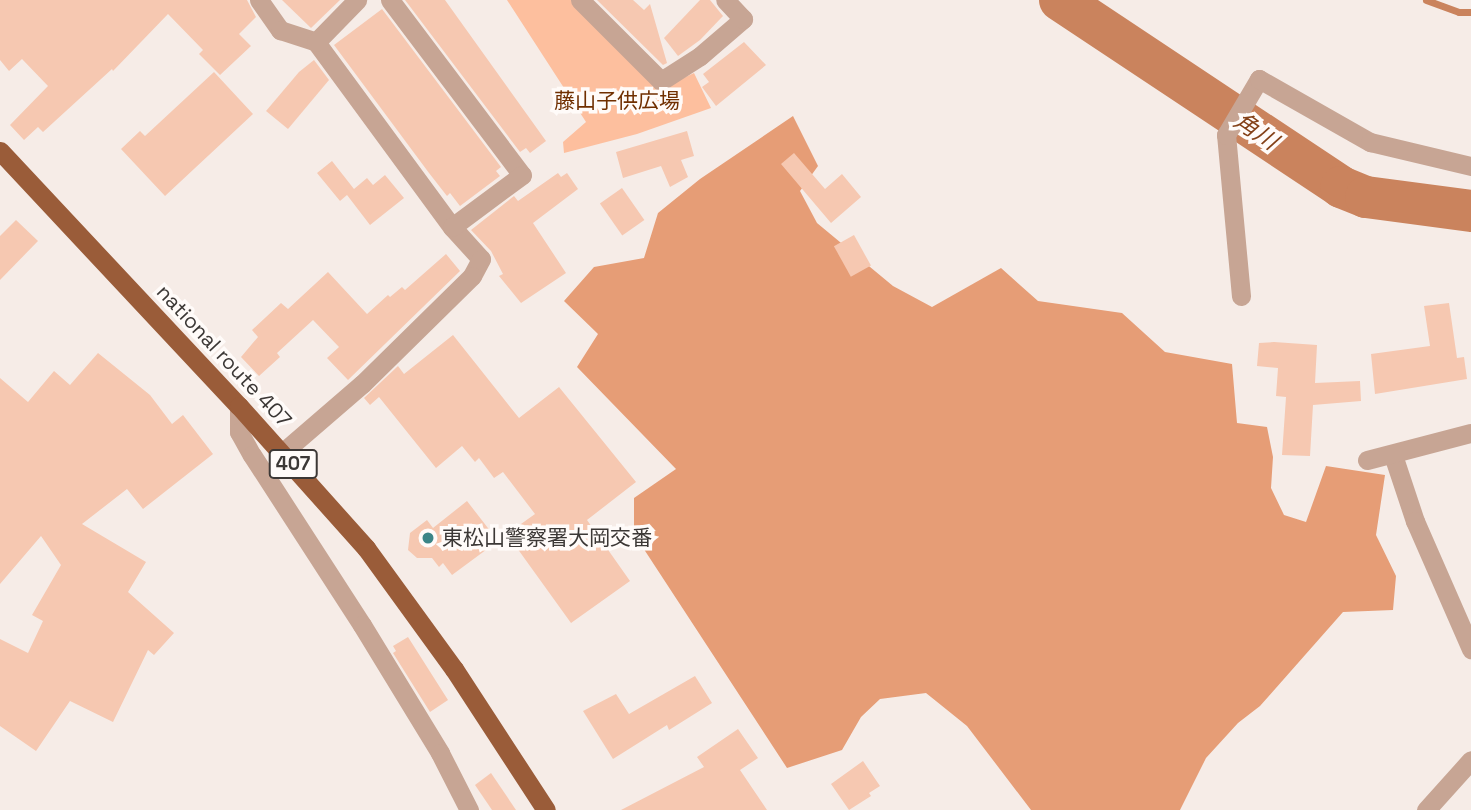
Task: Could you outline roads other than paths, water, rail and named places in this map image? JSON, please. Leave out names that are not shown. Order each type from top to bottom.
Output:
[{"type":"highway","name":"national route 407","points":[[0,151],[239,406],[366,548],[408,602],[546,810]]},
{"type":"street","points":[[259,0],[280,30],[316,42],[452,227],[481,259],[472,276],[362,384],[282,453]]},
{"type":"street","points":[[316,42],[357,0]]},
{"type":"street","points":[[390,0],[522,175],[452,227]]},
{"type":"street","points":[[580,0],[661,81],[700,56],[743,19],[725,0]]},
{"type":"street","points":[[1241,296],[1226,135],[1259,79],[1370,142],[1471,166]]},
{"type":"street","points":[[239,406],[239,432],[252,455],[362,625],[440,753],[469,810]]},
{"type":"street","points":[[1367,460],[1393,456],[1471,433]]},
{"type":"street","points":[[1393,456],[1415,521],[1471,649]]},
{"type":"street","points":[[1426,810],[1471,760]]},
{"type":"waterway","name":"角川","points":[[1060,0],[1341,187],[1366,197],[1471,211]]},
{"type":"waterway","points":[[1426,0],[1459,12],[1471,12]]},
{"type":"place","name":"東松山警察署大岡交番","points":[[428,538]]},
{"type":"park label","name":"藤山子供広場","points":[[617,101]]}]
